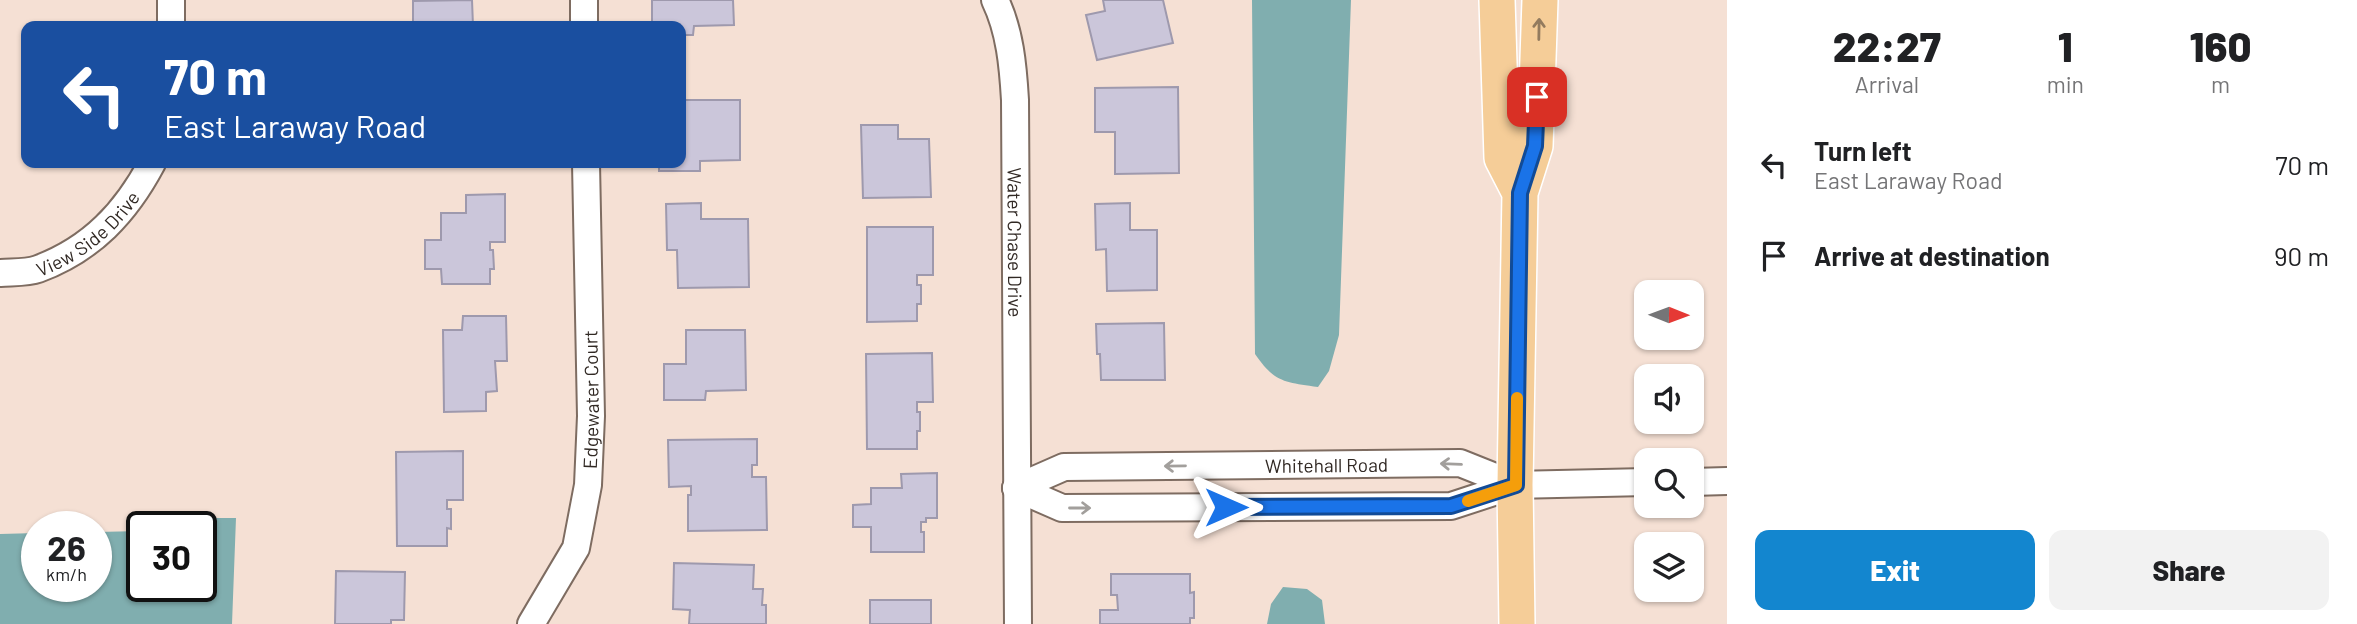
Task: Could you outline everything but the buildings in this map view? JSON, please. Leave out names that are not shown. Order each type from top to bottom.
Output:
[{"type":"main road","points":[[1497,0],[1502,158],[1520,193]]},
{"type":"main road","points":[[1517,624],[1520,193],[1535,146],[1540,0]]},
{"type":"street","points":[[171,0],[171,21]]},
{"type":"street","points":[[584,0],[584,21]]},
{"type":"street","name":"Water Chase Drive","points":[[995,0],[1002,14],[1014,78],[1018,624]]},
{"type":"street","name":"View Side Drive","points":[[0,273],[36,270],[78,250],[116,218],[139,188],[149,168]]},
{"type":"street","name":"Edgewater Court","points":[[531,624],[576,548],[588,485],[591,416],[586,168]]},
{"type":"street","name":"Whitehall Road","points":[[1016,488],[1064,467],[1460,463],[1516,485]]},
{"type":"street","points":[[1704,482],[1727,481]]},
{"type":"street","name":"Whitehall Road","points":[[1016,488],[1062,508],[1451,506],[1516,485],[1634,482]]},
{"type":"water","points":[[1252,0],[1351,0],[1339,335],[1329,371],[1318,387],[1297,384],[1275,376],[1255,354]]},
{"type":"water","points":[[217,518],[236,518],[232,624],[0,624],[0,534],[21,533],[21,602],[112,602],[112,532],[126,531],[126,602],[217,602]]},
{"type":"water","points":[[1283,587],[1307,589],[1322,600],[1325,624],[1267,624],[1271,604]]},
{"type":"slow traffic","points":[[1468,501],[1516,485],[1517,398]]},
{"type":"route","points":[[1226,507],[1451,506],[1516,485],[1520,193],[1535,146],[1537,97]]}]
